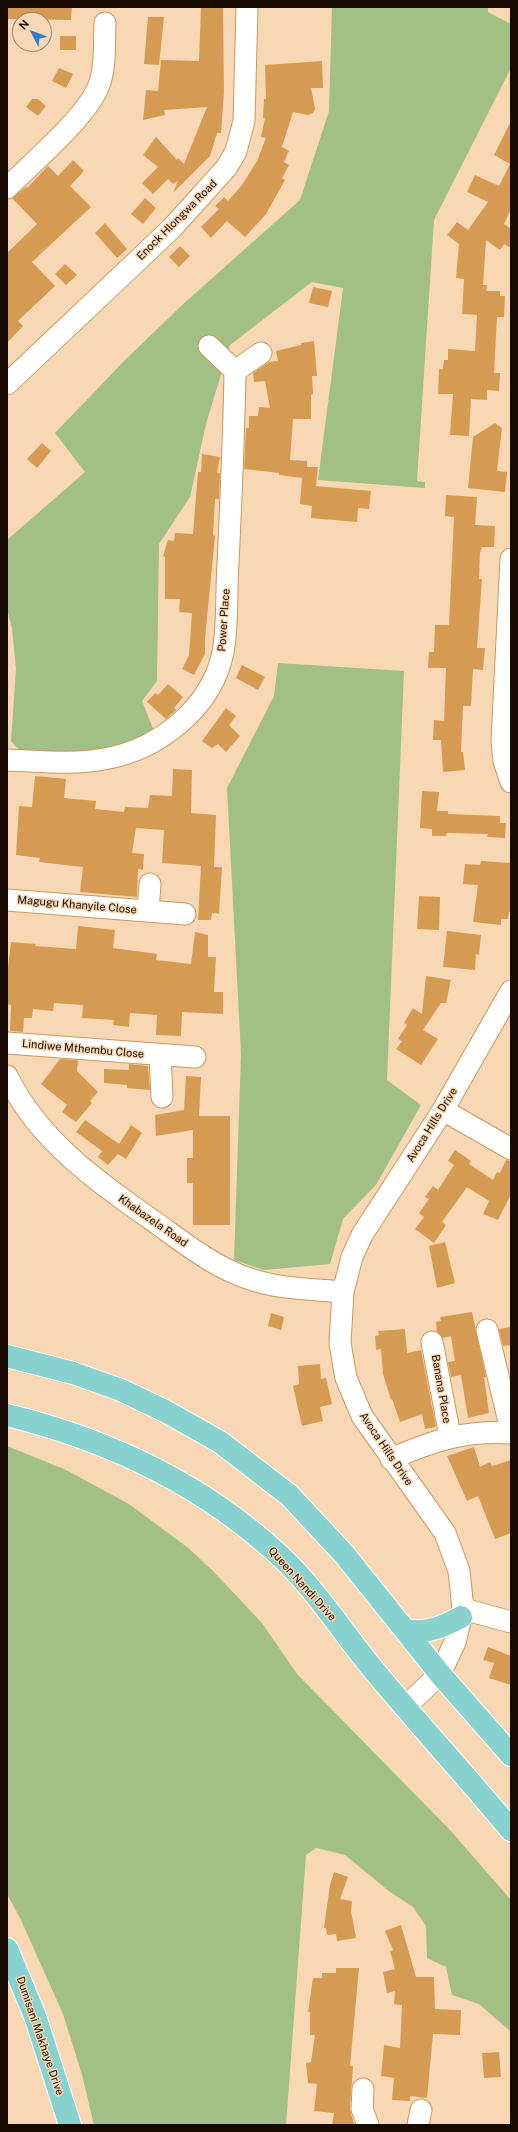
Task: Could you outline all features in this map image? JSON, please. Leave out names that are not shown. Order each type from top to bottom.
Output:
[{"type":"main road","points":[[7,1356],[73,1373],[121,1390],[165,1411],[220,1442],[289,1495],[326,1533],[440,1674],[511,1755]]},
{"type":"main road","name":"Queen Nandi Drive","points":[[7,1415],[53,1426],[124,1453],[169,1475],[240,1523],[280,1556],[300,1578],[330,1612],[405,1707],[511,1830]]},
{"type":"main road","points":[[405,1630],[415,1632],[430,1631],[462,1613]]},
{"type":"main road","name":"Dumisani Makhaye Drive","points":[[7,1949],[38,2023],[70,2125]]},
{"type":"street","name":"Enock Hlongwa Road","points":[[7,384],[172,228],[227,167],[236,151],[244,121],[247,7]]},
{"type":"street","points":[[7,188],[82,114],[92,99],[99,85],[102,72],[105,23]]},
{"type":"street","points":[[209,346],[235,371],[261,353]]},
{"type":"street","name":"Power Place","points":[[7,760],[83,762],[104,759],[130,752],[158,739],[180,723],[198,706],[210,687],[223,651],[234,454],[235,371]]},
{"type":"street","points":[[511,559],[502,742],[504,761],[511,782]]},
{"type":"street","name":"Magugu Khanyile Close","points":[[148,911],[150,884]]},
{"type":"street","name":"Magugu Khanyile Close","points":[[7,900],[185,914]]},
{"type":"street","name":"Avoca Hills Drive","points":[[405,1707],[440,1674],[455,1642],[462,1613],[459,1571],[445,1533],[391,1459],[362,1416],[346,1378],[340,1343],[343,1292],[352,1257],[362,1236],[443,1110],[511,992]]},
{"type":"street","name":"Lindiwe Mthembu Close","points":[[7,1043],[195,1057]]},
{"type":"street","name":"Lindiwe Mthembu Close","points":[[160,1055],[162,1097]]},
{"type":"street","name":"Khabazela Road","points":[[7,1076],[14,1091],[38,1126],[61,1150],[99,1182],[200,1254],[225,1269],[251,1279],[278,1286],[343,1292]]},
{"type":"street","points":[[443,1110],[511,1149]]},
{"type":"street","points":[[391,1459],[421,1446],[450,1436],[488,1432],[511,1432],[487,1330]]},
{"type":"street","name":"Banana Place","points":[[432,1342],[450,1436]]},
{"type":"street","points":[[462,1613],[511,1622]]},
{"type":"street","points":[[363,2089],[362,2109],[368,2125]]},
{"type":"green space","points":[[332,7],[488,7],[488,12],[511,24],[511,68],[434,220],[417,481],[425,482],[425,488],[318,480],[343,288],[312,282],[230,345],[206,424],[190,497],[159,544],[157,681],[142,701],[156,736],[123,749],[23,754],[11,741],[16,669],[12,628],[7,609],[7,540],[85,472],[55,433],[124,361],[182,305],[300,200],[329,111]]},
{"type":"green space","points":[[278,663],[404,671],[387,1080],[421,1105],[376,1185],[343,1219],[330,1264],[264,1270],[234,1260],[241,1054],[227,788],[274,696]]},
{"type":"green space","points":[[7,1446],[66,1470],[129,1504],[187,1547],[213,1571],[262,1623],[297,1674],[450,1830],[511,1900],[511,2032],[479,2004],[452,1995],[446,1967],[427,1958],[426,1926],[413,1907],[390,1892],[345,1855],[316,1848],[306,1855],[286,2125],[94,2125],[82,2075],[63,2014],[21,1920],[7,1894]]},
{"type":"building","points":[[7,7],[72,7],[71,20],[52,20],[52,12],[12,12],[12,19],[7,19]]},
{"type":"building","points":[[201,7],[223,7],[224,92],[221,133],[217,133],[210,156],[173,193],[178,181],[173,184],[168,179],[153,194],[142,183],[158,167],[143,155],[156,137],[177,160],[178,158],[184,164],[207,107],[164,110],[165,115],[143,120],[146,90],[158,91],[161,60],[199,61]]},
{"type":"building","points":[[148,17],[164,17],[159,65],[144,64]]},
{"type":"building","points":[[60,36],[76,36],[76,50],[60,50]]},
{"type":"building","points":[[322,61],[323,88],[311,88],[315,109],[313,113],[308,115],[293,112],[282,147],[289,151],[284,162],[289,165],[282,178],[285,180],[266,214],[245,237],[227,221],[211,238],[201,227],[219,209],[215,206],[224,197],[228,201],[242,185],[257,161],[266,138],[261,137],[265,118],[263,118],[264,99],[266,99],[265,65]]},
{"type":"building","points":[[59,68],[73,74],[66,88],[52,81]]},
{"type":"building","points":[[32,99],[38,99],[46,106],[38,116],[26,107]]},
{"type":"building","points":[[511,121],[511,209],[504,224],[511,229],[511,248],[504,244],[500,250],[486,240],[483,285],[487,285],[486,291],[500,291],[500,296],[505,296],[504,317],[497,317],[494,373],[500,373],[499,391],[487,390],[487,400],[471,399],[469,436],[450,435],[453,394],[438,394],[439,369],[443,369],[444,360],[448,360],[448,349],[475,351],[477,315],[462,314],[464,279],[456,278],[459,244],[447,235],[457,222],[468,230],[488,202],[467,192],[475,175],[499,186],[510,164],[494,155]]},
{"type":"building","points":[[73,160],[84,171],[70,186],[91,207],[32,262],[55,286],[18,321],[23,326],[7,343],[7,253],[37,224],[12,198],[26,187],[27,188],[48,166],[58,176]]},
{"type":"building","points":[[145,198],[156,208],[143,224],[131,214]]},
{"type":"building","points":[[105,223],[127,249],[117,258],[95,233]]},
{"type":"building","points":[[180,246],[190,256],[179,267],[169,257]]},
{"type":"building","points":[[65,264],[77,275],[66,285],[55,274]]},
{"type":"building","points":[[313,287],[332,291],[328,307],[309,303]]},
{"type":"building","points":[[314,341],[317,376],[312,376],[313,394],[311,395],[311,419],[293,419],[290,460],[307,461],[307,467],[318,467],[316,486],[371,491],[369,509],[358,508],[357,522],[311,518],[312,506],[300,504],[302,478],[279,475],[279,473],[244,469],[246,428],[249,428],[249,416],[258,416],[259,407],[270,408],[265,381],[254,382],[253,373],[269,362],[278,361],[276,351],[301,345],[301,343]]},
{"type":"building","points":[[495,423],[502,428],[497,471],[507,472],[505,492],[468,488],[473,437]]},
{"type":"building","points":[[42,443],[51,451],[37,468],[27,459]]},
{"type":"building","points":[[202,454],[220,457],[217,473],[220,473],[219,499],[215,499],[213,535],[215,536],[205,639],[205,654],[194,675],[182,669],[189,655],[192,613],[179,612],[180,599],[165,599],[165,557],[163,556],[168,540],[174,541],[175,533],[193,534],[198,472],[201,472]]},
{"type":"building","points":[[446,495],[477,497],[475,525],[495,526],[494,547],[482,547],[480,553],[479,579],[482,579],[477,648],[485,648],[483,670],[473,669],[471,706],[463,706],[461,752],[463,752],[465,770],[443,772],[441,740],[433,740],[434,720],[444,721],[446,668],[428,668],[429,652],[434,652],[435,625],[449,625],[454,517],[445,516]]},
{"type":"building","points":[[242,665],[265,677],[258,690],[236,678]]},
{"type":"building","points":[[168,684],[183,697],[174,708],[176,710],[166,719],[147,702],[155,693],[158,695]]},
{"type":"building","points":[[226,708],[236,716],[229,725],[240,736],[226,752],[218,744],[212,748],[202,741]]},
{"type":"building","points":[[173,769],[192,770],[191,813],[216,815],[214,867],[222,867],[219,914],[212,913],[211,920],[198,920],[201,866],[162,863],[164,830],[136,828],[132,853],[144,854],[143,870],[138,869],[137,897],[80,892],[83,867],[39,862],[40,858],[16,855],[19,806],[32,807],[35,776],[66,779],[64,798],[96,801],[95,809],[124,812],[125,807],[148,808],[150,795],[172,796]]},
{"type":"building","points":[[422,791],[439,792],[437,811],[448,811],[448,814],[500,816],[500,823],[506,823],[505,838],[487,837],[488,834],[447,833],[446,836],[432,836],[432,829],[420,828]]},
{"type":"building","points":[[481,861],[511,863],[511,912],[509,912],[508,919],[501,919],[501,925],[473,922],[478,885],[463,884],[465,864],[480,865]]},
{"type":"building","points":[[419,896],[440,897],[439,930],[417,929]]},
{"type":"building","points":[[78,926],[115,930],[113,948],[157,954],[156,960],[191,964],[195,932],[208,935],[208,957],[216,957],[214,992],[223,992],[223,1014],[182,1012],[181,1036],[156,1035],[157,1015],[130,1013],[129,1027],[113,1025],[114,1020],[82,1018],[83,1005],[54,1003],[53,1011],[33,1009],[32,1018],[24,1018],[23,1032],[10,1031],[11,1005],[7,1004],[7,975],[11,942],[36,944],[35,946],[76,949]]},
{"type":"building","points":[[447,931],[481,935],[479,955],[476,954],[475,970],[443,967]]},
{"type":"building","points":[[426,976],[451,980],[446,1003],[441,1003],[423,1030],[438,1039],[421,1065],[396,1049],[402,1041],[398,1039],[407,1025],[404,1023],[413,1008],[422,1014]]},
{"type":"building","points":[[60,1059],[78,1060],[77,1071],[98,1092],[90,1101],[92,1103],[76,1122],[62,1112],[67,1105],[41,1084]]},
{"type":"building","points":[[129,1064],[148,1066],[150,1090],[127,1088],[127,1085],[104,1083],[104,1069],[129,1070]]},
{"type":"building","points":[[186,1076],[201,1077],[199,1116],[230,1116],[230,1225],[193,1225],[193,1183],[187,1183],[187,1158],[193,1158],[193,1130],[156,1136],[155,1115],[184,1110]]},
{"type":"building","points":[[85,1120],[119,1144],[131,1125],[142,1133],[126,1159],[118,1154],[108,1165],[98,1157],[102,1151],[76,1132]]},
{"type":"building","points":[[455,1150],[471,1161],[469,1164],[493,1180],[497,1172],[500,1173],[506,1160],[511,1161],[511,1194],[498,1220],[483,1214],[489,1201],[467,1187],[442,1222],[446,1225],[434,1243],[415,1229],[424,1217],[419,1213],[429,1199],[425,1197],[433,1186],[438,1190],[454,1165],[448,1161]]},
{"type":"building","points":[[445,1242],[455,1283],[437,1288],[429,1246]]},
{"type":"building","points":[[472,1312],[486,1377],[484,1377],[489,1413],[468,1418],[461,1375],[451,1377],[448,1362],[455,1361],[451,1336],[443,1338],[437,1332],[436,1322],[441,1321],[440,1317]]},
{"type":"building","points":[[271,1313],[284,1317],[281,1330],[268,1326]]},
{"type":"building","points":[[511,1327],[511,1345],[503,1346],[499,1329]]},
{"type":"building","points":[[405,1329],[407,1353],[421,1350],[436,1427],[425,1429],[422,1414],[400,1422],[392,1399],[391,1400],[383,1374],[381,1349],[376,1350],[375,1336],[379,1335],[378,1331]]},
{"type":"building","points":[[320,1364],[321,1379],[326,1378],[332,1404],[320,1407],[323,1421],[302,1426],[293,1386],[299,1384],[298,1366]]},
{"type":"building","points":[[474,1447],[480,1467],[490,1462],[492,1466],[511,1460],[511,1533],[495,1539],[478,1496],[467,1501],[447,1456]]},
{"type":"building","points":[[488,1647],[511,1656],[511,1685],[489,1678],[494,1663],[483,1660]]},
{"type":"building","points":[[334,1872],[348,1877],[340,1899],[352,1901],[351,1911],[356,1938],[337,1941],[336,1934],[327,1935],[326,1928],[324,1928],[330,1885]]},
{"type":"building","points":[[401,1925],[416,1977],[434,1977],[435,2009],[461,2010],[460,2035],[433,2034],[427,2098],[410,2096],[410,2101],[392,2100],[394,2078],[381,2076],[384,2045],[400,2048],[402,2005],[394,2004],[395,1991],[387,1993],[383,1972],[395,1969],[390,1951],[393,1950],[385,1931]]},
{"type":"building","points":[[336,1968],[359,1968],[350,2066],[353,2066],[350,2109],[354,2125],[332,2125],[334,2113],[314,2111],[317,2084],[308,2083],[306,2063],[311,2062],[315,2035],[310,2035],[310,2012],[308,2012],[313,1978],[322,1978],[322,1973],[336,1973]]},
{"type":"building","points":[[499,2052],[501,2077],[484,2078],[482,2053]]}]
